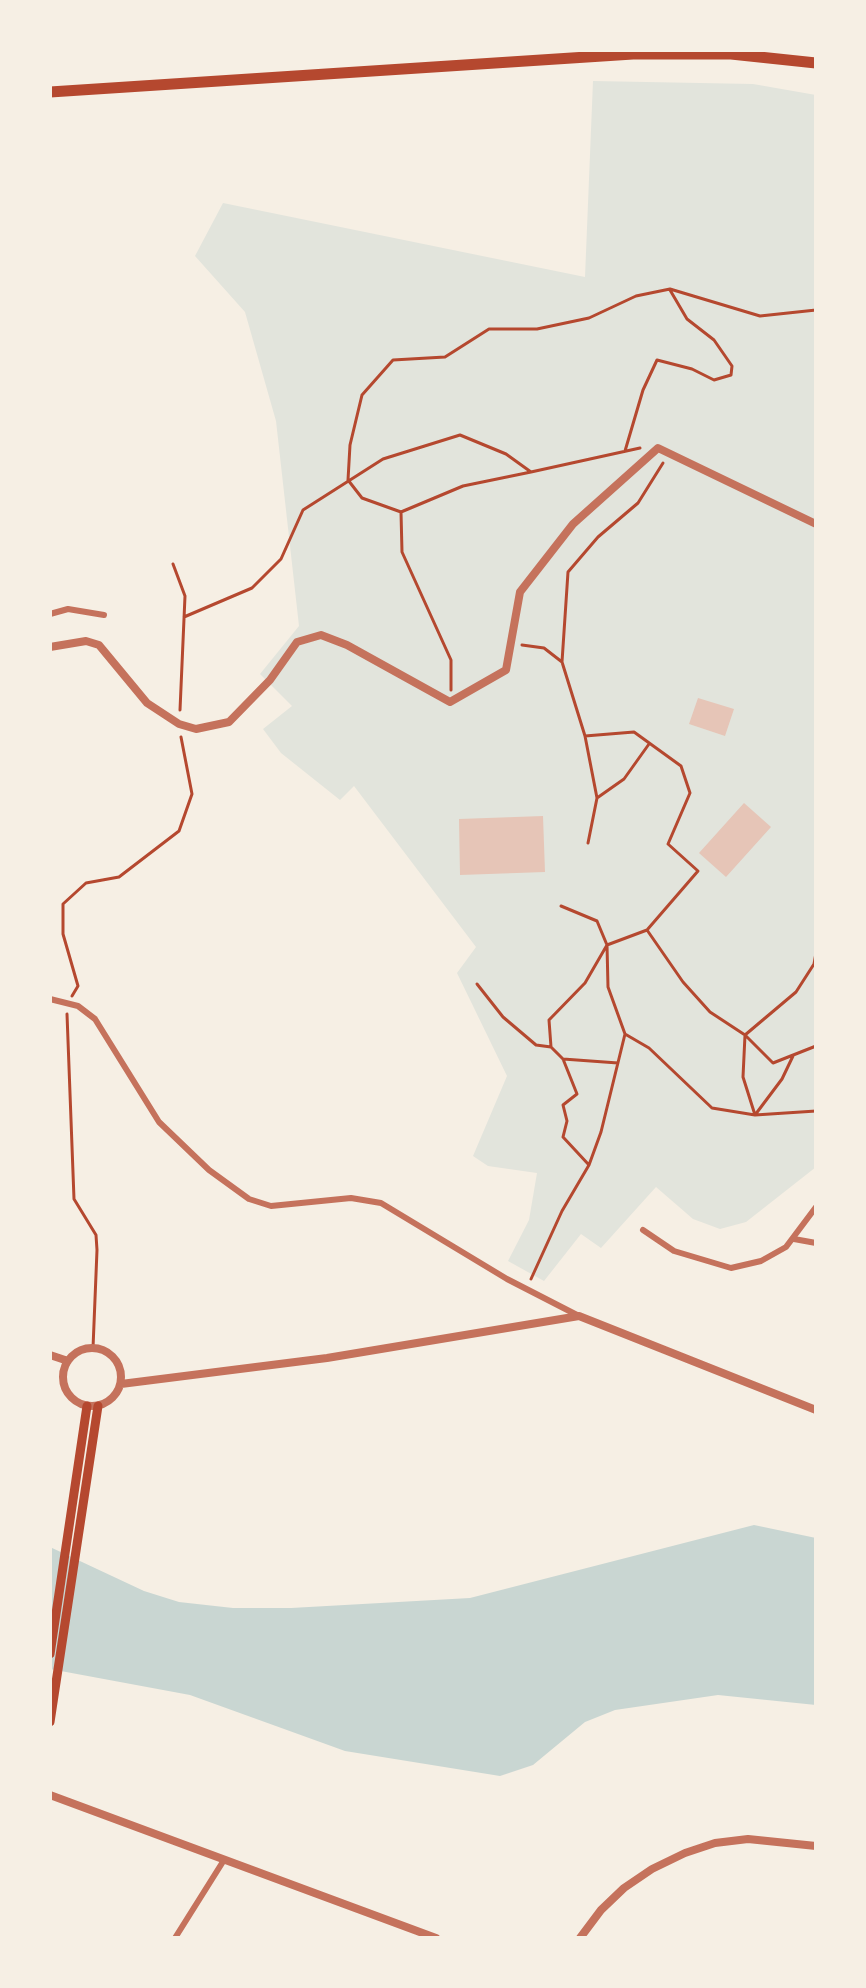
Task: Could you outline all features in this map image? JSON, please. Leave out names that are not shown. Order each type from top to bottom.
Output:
[{"type":"highway","points":[[50,92],[633,54],[731,54],[816,63]]},
{"type":"main road","points":[[50,1654],[93,1406]]},
{"type":"main road","points":[[50,1722],[76,1509]]},
{"type":"street","points":[[50,647],[86,641],[99,645],[147,703],[179,724],[211,728],[229,722],[270,680],[297,642],[321,635],[347,645],[450,702],[506,670],[520,592],[573,524],[658,448],[816,524]]},
{"type":"street","points":[[50,614],[68,609],[104,615]]},
{"type":"street","points":[[50,999],[69,1003],[95,1019],[159,1122],[237,1192],[271,1206],[351,1198],[381,1203],[526,1289],[579,1316],[816,1410]]},
{"type":"street","points":[[643,1230],[674,1251],[731,1268],[761,1261],[794,1239],[816,1207]]},
{"type":"street","points":[[794,1239],[816,1243]]},
{"type":"street","points":[[121,1384],[327,1358],[579,1316]]},
{"type":"street","points":[[93,1348],[102,1350],[117,1361],[121,1384],[114,1396],[93,1406],[79,1404],[66,1390],[63,1380],[68,1361],[84,1349],[93,1348]]},
{"type":"street","points":[[50,1355],[68,1361]]},
{"type":"street","points":[[50,1795],[61,1802],[224,1860],[414,1935],[436,1938]]},
{"type":"street","points":[[580,1938],[601,1910],[624,1888],[685,1853],[748,1839],[816,1846]]},
{"type":"street","points":[[175,1938],[224,1860]]},
{"type":"path","points":[[625,451],[643,390],[657,360],[692,369],[714,380],[731,375],[732,366],[714,340],[687,319],[670,289]]},
{"type":"path","points":[[658,448],[625,451],[463,486],[401,512],[362,498],[348,480],[350,445],[362,395],[393,360],[445,357],[489,329],[537,329],[589,318],[636,296],[670,289],[760,316],[816,310]]},
{"type":"path","points":[[184,617],[252,588],[281,559],[303,510],[383,459],[460,435],[506,454],[531,472]]},
{"type":"path","points":[[588,843],[597,798],[585,736],[562,662],[568,572],[598,537],[638,503],[656,480],[668,453]]},
{"type":"path","points":[[401,512],[402,552],[451,660],[450,702]]},
{"type":"path","points":[[93,1348],[96,1235],[74,1199],[65,1029],[69,1003],[78,986],[63,934],[63,904],[86,883],[119,877],[179,831],[192,794],[179,724],[185,596],[173,564]]},
{"type":"path","points":[[511,643],[544,648],[562,662]]},
{"type":"path","points":[[551,1047],[549,1020],[585,983],[607,945],[647,930],[698,871],[668,844],[690,793],[681,766],[634,732],[585,736]]},
{"type":"path","points":[[597,798],[624,779],[649,744]]},
{"type":"path","points":[[526,1289],[562,1211],[589,1165],[625,1034],[608,987],[607,945],[597,921],[561,906]]},
{"type":"path","points":[[647,930],[683,982],[710,1012],[745,1035],[773,1063],[816,1046]]},
{"type":"path","points":[[755,1115],[743,1077],[745,1035],[796,992],[814,964],[816,953]]},
{"type":"path","points":[[477,984],[503,1017],[536,1045],[551,1047],[563,1059],[577,1094],[563,1105],[567,1121],[563,1137],[589,1165]]},
{"type":"path","points":[[625,1034],[649,1048],[712,1108],[755,1115],[816,1111]]},
{"type":"path","points":[[755,1115],[782,1079],[793,1056]]},
{"type":"path","points":[[563,1059],[618,1063]]},
{"type":"shaded area","points":[[593,81],[753,84],[816,95],[816,1167],[746,1222],[720,1229],[693,1219],[656,1187],[601,1248],[581,1234],[544,1281],[508,1261],[529,1220],[537,1173],[488,1166],[473,1156],[507,1076],[457,973],[476,947],[354,786],[340,800],[281,753],[263,729],[292,706],[260,674],[299,626],[276,421],[245,312],[195,256],[223,203],[585,277]]},
{"type":"shaded area","points":[[754,1525],[816,1538],[816,1705],[718,1695],[615,1710],[585,1722],[533,1765],[500,1776],[345,1751],[190,1695],[50,1669],[50,1547],[144,1591],[179,1602],[233,1608],[291,1608],[470,1598]]},
{"type":"building","points":[[698,698],[734,709],[725,736],[689,724]]},
{"type":"building","points":[[744,803],[771,827],[726,877],[699,853]]},
{"type":"building","points":[[543,816],[545,872],[460,875],[459,819]]}]
